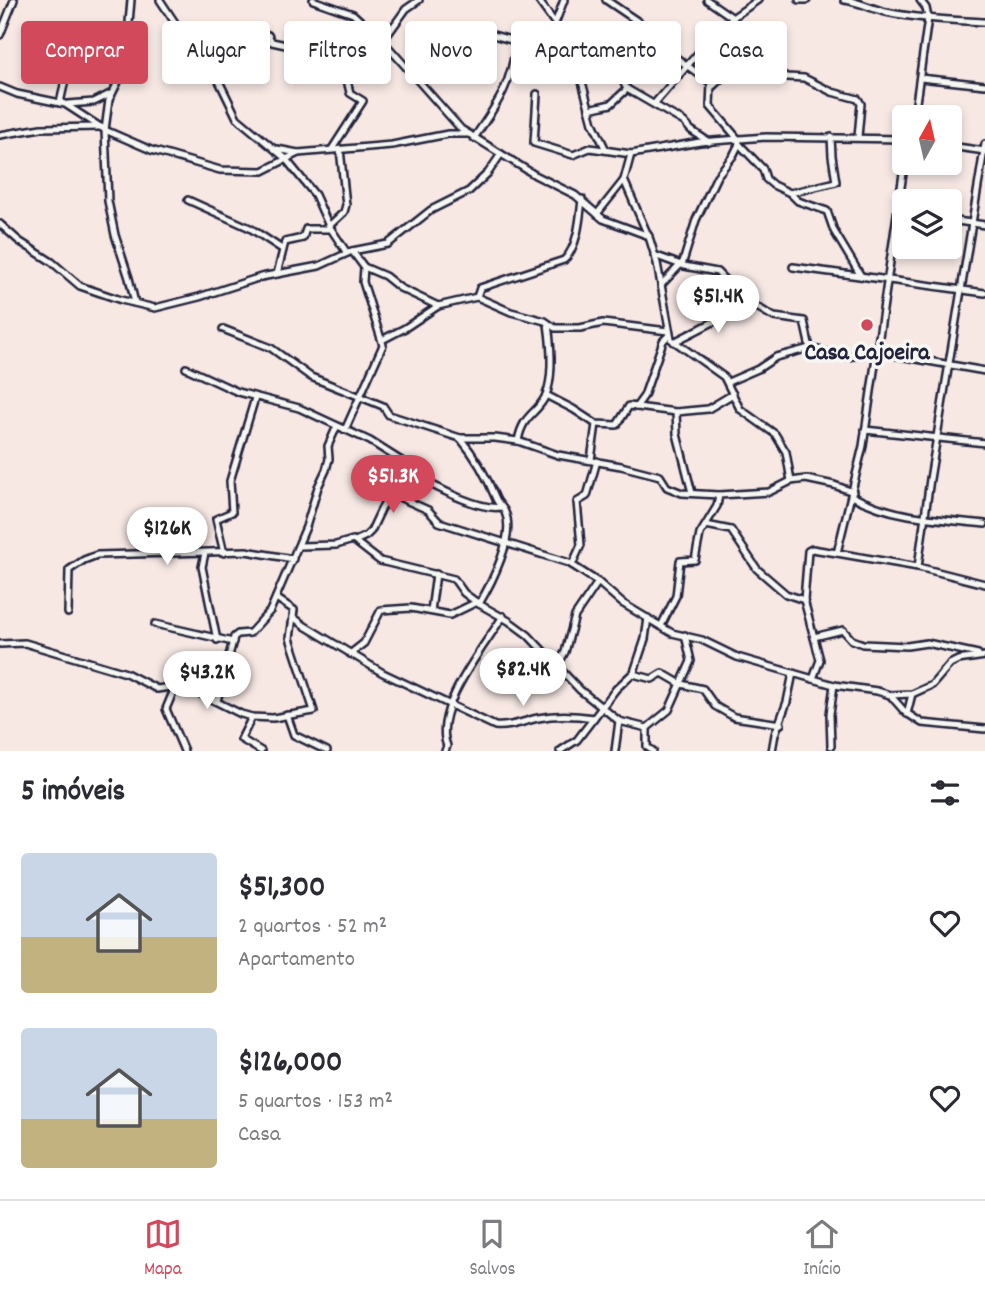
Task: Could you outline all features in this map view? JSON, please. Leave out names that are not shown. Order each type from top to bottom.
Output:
[{"type":"street","points":[[0,36],[14,0]]},
{"type":"street","points":[[131,0],[125,68],[112,93],[103,129],[108,201],[115,236],[130,278],[135,303]]},
{"type":"street","points":[[160,0],[173,21]]},
{"type":"street","points":[[391,30],[406,9],[419,0]]},
{"type":"street","points":[[538,0],[556,21],[564,0]]},
{"type":"street","points":[[606,0],[637,21]]},
{"type":"street","points":[[707,0],[733,18]]},
{"type":"street","points":[[730,21],[758,0]]},
{"type":"street","points":[[799,0],[807,0]]},
{"type":"street","points":[[844,0],[862,3],[885,12],[985,22]]},
{"type":"street","points":[[916,105],[928,18],[926,8],[920,0]]},
{"type":"street","points":[[317,1],[353,14],[361,21]]},
{"type":"street","points":[[270,38],[272,42],[327,54],[333,75],[347,80],[350,93],[363,101],[332,149]]},
{"type":"street","points":[[391,51],[429,96],[472,136],[582,199],[610,222],[649,236]]},
{"type":"street","points":[[654,104],[695,56]]},
{"type":"street","points":[[681,61],[713,86],[710,106],[763,169],[766,179],[798,201],[827,211],[834,231],[860,276]]},
{"type":"street","points":[[472,136],[503,95],[511,73]]},
{"type":"street","points":[[787,76],[804,78],[832,92],[858,99],[862,104],[858,137]]},
{"type":"street","points":[[920,78],[985,85]]},
{"type":"street","points":[[63,104],[66,84]]},
{"type":"street","points":[[220,84],[237,118],[285,158],[315,195],[330,228],[349,252],[364,267],[438,306]]},
{"type":"street","points":[[584,84],[589,109],[606,150]]},
{"type":"street","points":[[625,84],[627,89],[684,122],[709,142]]},
{"type":"street","points":[[0,87],[17,94],[63,104],[94,102],[112,93]]},
{"type":"street","points":[[589,109],[611,104],[627,89]]},
{"type":"street","points":[[537,94],[534,140],[536,146],[569,155],[590,148],[631,154],[709,142],[790,136],[892,138]]},
{"type":"street","points":[[63,104],[103,129],[151,150],[220,170],[263,172],[298,153],[392,145],[448,134],[472,136]]},
{"type":"street","points":[[0,135],[41,128],[103,129]]},
{"type":"street","points":[[790,193],[836,182],[831,137]]},
{"type":"street","points":[[660,285],[680,265],[711,188],[719,172],[733,156],[739,141]]},
{"type":"street","points":[[918,567],[936,438],[985,144]]},
{"type":"street","points":[[274,148],[298,153]]},
{"type":"street","points":[[962,148],[985,151]]},
{"type":"street","points":[[276,274],[286,241],[303,238],[306,229],[330,228],[344,212],[346,205],[340,149]]},
{"type":"street","points":[[0,225],[80,286],[155,308],[276,274],[319,265],[349,252],[388,244],[431,210],[469,191],[488,173],[501,154]]},
{"type":"street","points":[[597,214],[624,180],[631,154]]},
{"type":"street","points":[[624,180],[649,236],[669,333],[674,342],[728,382],[740,409],[775,434],[786,452],[791,481]]},
{"type":"street","points":[[477,297],[480,288],[564,260],[570,253],[574,240],[582,199]]},
{"type":"street","points":[[188,200],[250,228],[282,249]]},
{"type":"street","points":[[962,222],[985,225]]},
{"type":"street","points":[[654,255],[680,265],[721,274],[743,299],[774,317],[804,321],[810,348]]},
{"type":"street","points":[[837,553],[853,494],[865,430],[892,255]]},
{"type":"street","points":[[345,430],[382,347],[363,282],[364,267]]},
{"type":"street","points":[[793,267],[985,293]]},
{"type":"street","points":[[382,340],[438,306],[477,297],[511,312],[548,322],[555,328],[580,328],[603,323],[669,333]]},
{"type":"street","points":[[674,342],[715,321],[743,299]]},
{"type":"street","points":[[518,441],[522,425],[545,395],[551,352],[548,322]]},
{"type":"street","points":[[223,329],[271,348],[311,377],[383,406],[389,415],[460,438],[518,441],[558,455],[660,477],[667,488],[682,493],[719,495],[769,492],[791,481],[806,480],[822,482],[883,509],[925,518],[985,524]]},
{"type":"street","points":[[636,407],[644,396],[663,341],[669,333]]},
{"type":"street","points":[[728,382],[758,369],[776,357],[810,348],[847,357],[877,352],[985,371]]},
{"type":"street","points":[[186,368],[255,398],[299,408],[370,442],[412,469],[413,474],[447,492],[482,505],[501,507]]},
{"type":"street","points":[[545,395],[596,424],[619,425],[628,407],[676,412],[708,409],[733,394]]},
{"type":"street","points":[[225,553],[216,519],[232,512],[230,481],[255,398]]},
{"type":"street","points":[[676,412],[677,434],[692,493]]},
{"type":"street","points":[[572,565],[581,545],[577,502],[587,496],[594,461],[596,424]]},
{"type":"street","points":[[218,701],[236,635],[248,634],[267,616],[299,546],[326,470],[330,455],[328,446],[337,426]]},
{"type":"street","points":[[865,430],[985,443]]},
{"type":"street","points":[[350,654],[364,643],[381,610],[411,608],[450,615],[478,603],[496,574],[506,542],[506,515],[489,480],[460,438]]},
{"type":"street","points":[[466,446],[467,438]]},
{"type":"street","points":[[299,546],[335,545],[355,541],[369,534],[387,497],[400,493],[412,469]]},
{"type":"street","points":[[392,495],[428,510],[439,522],[572,565],[598,582],[622,603],[672,633],[702,640],[737,657],[834,685],[890,695],[912,694],[932,685],[950,664],[952,648]]},
{"type":"street","points":[[661,626],[676,596],[680,561],[695,560],[700,534],[717,506],[719,495]]},
{"type":"street","points":[[706,525],[731,530],[757,569],[786,594],[804,600]]},
{"type":"street","points":[[355,541],[380,561],[454,579],[464,593],[503,616],[528,635],[580,690],[618,721],[647,728]]},
{"type":"street","points":[[813,679],[820,660],[804,600],[808,551],[812,549],[918,567],[985,584]]},
{"type":"street","points":[[68,613],[69,570],[84,560],[101,554],[251,552],[293,559]]},
{"type":"street","points":[[205,553],[202,567],[217,640]]},
{"type":"street","points":[[431,611],[436,574]]},
{"type":"street","points":[[558,665],[565,652],[575,616],[598,582]]},
{"type":"street","points":[[0,644],[25,643],[126,673],[157,689],[183,685],[252,717],[273,718],[314,710],[290,638],[293,608],[275,598]]},
{"type":"street","points":[[445,751],[447,746],[443,736],[450,704],[503,616]]},
{"type":"street","points":[[293,617],[350,654],[435,699],[499,727],[566,714],[594,718]]},
{"type":"street","points":[[560,751],[577,740],[620,684],[633,674],[643,646],[648,618]]},
{"type":"street","points":[[155,624],[233,642]]},
{"type":"street","points":[[292,626],[305,626]]},
{"type":"street","points":[[814,637],[846,630],[852,640],[863,644],[907,646],[927,643],[985,656]]},
{"type":"street","points":[[647,728],[669,710],[692,658],[685,635]]},
{"type":"street","points":[[950,664],[985,656]]},
{"type":"street","points":[[633,674],[655,679],[662,673],[681,684],[703,689],[715,706],[734,717],[781,724]]},
{"type":"street","points":[[772,751],[793,673]]},
{"type":"street","points":[[176,685],[166,709],[184,751]]},
{"type":"street","points":[[831,746],[830,710],[834,685]]},
{"type":"street","points":[[907,714],[912,694]]},
{"type":"street","points":[[890,695],[914,719],[931,725],[985,729]]},
{"type":"street","points":[[287,715],[294,735],[327,751]]},
{"type":"street","points":[[252,717],[241,738],[261,751]]},
{"type":"street","points":[[615,751],[618,721]]},
{"type":"street","points":[[647,728],[647,747],[653,751]]},
{"type":"place","name":"Casa Cajoeira","points":[[867,325]]}]
